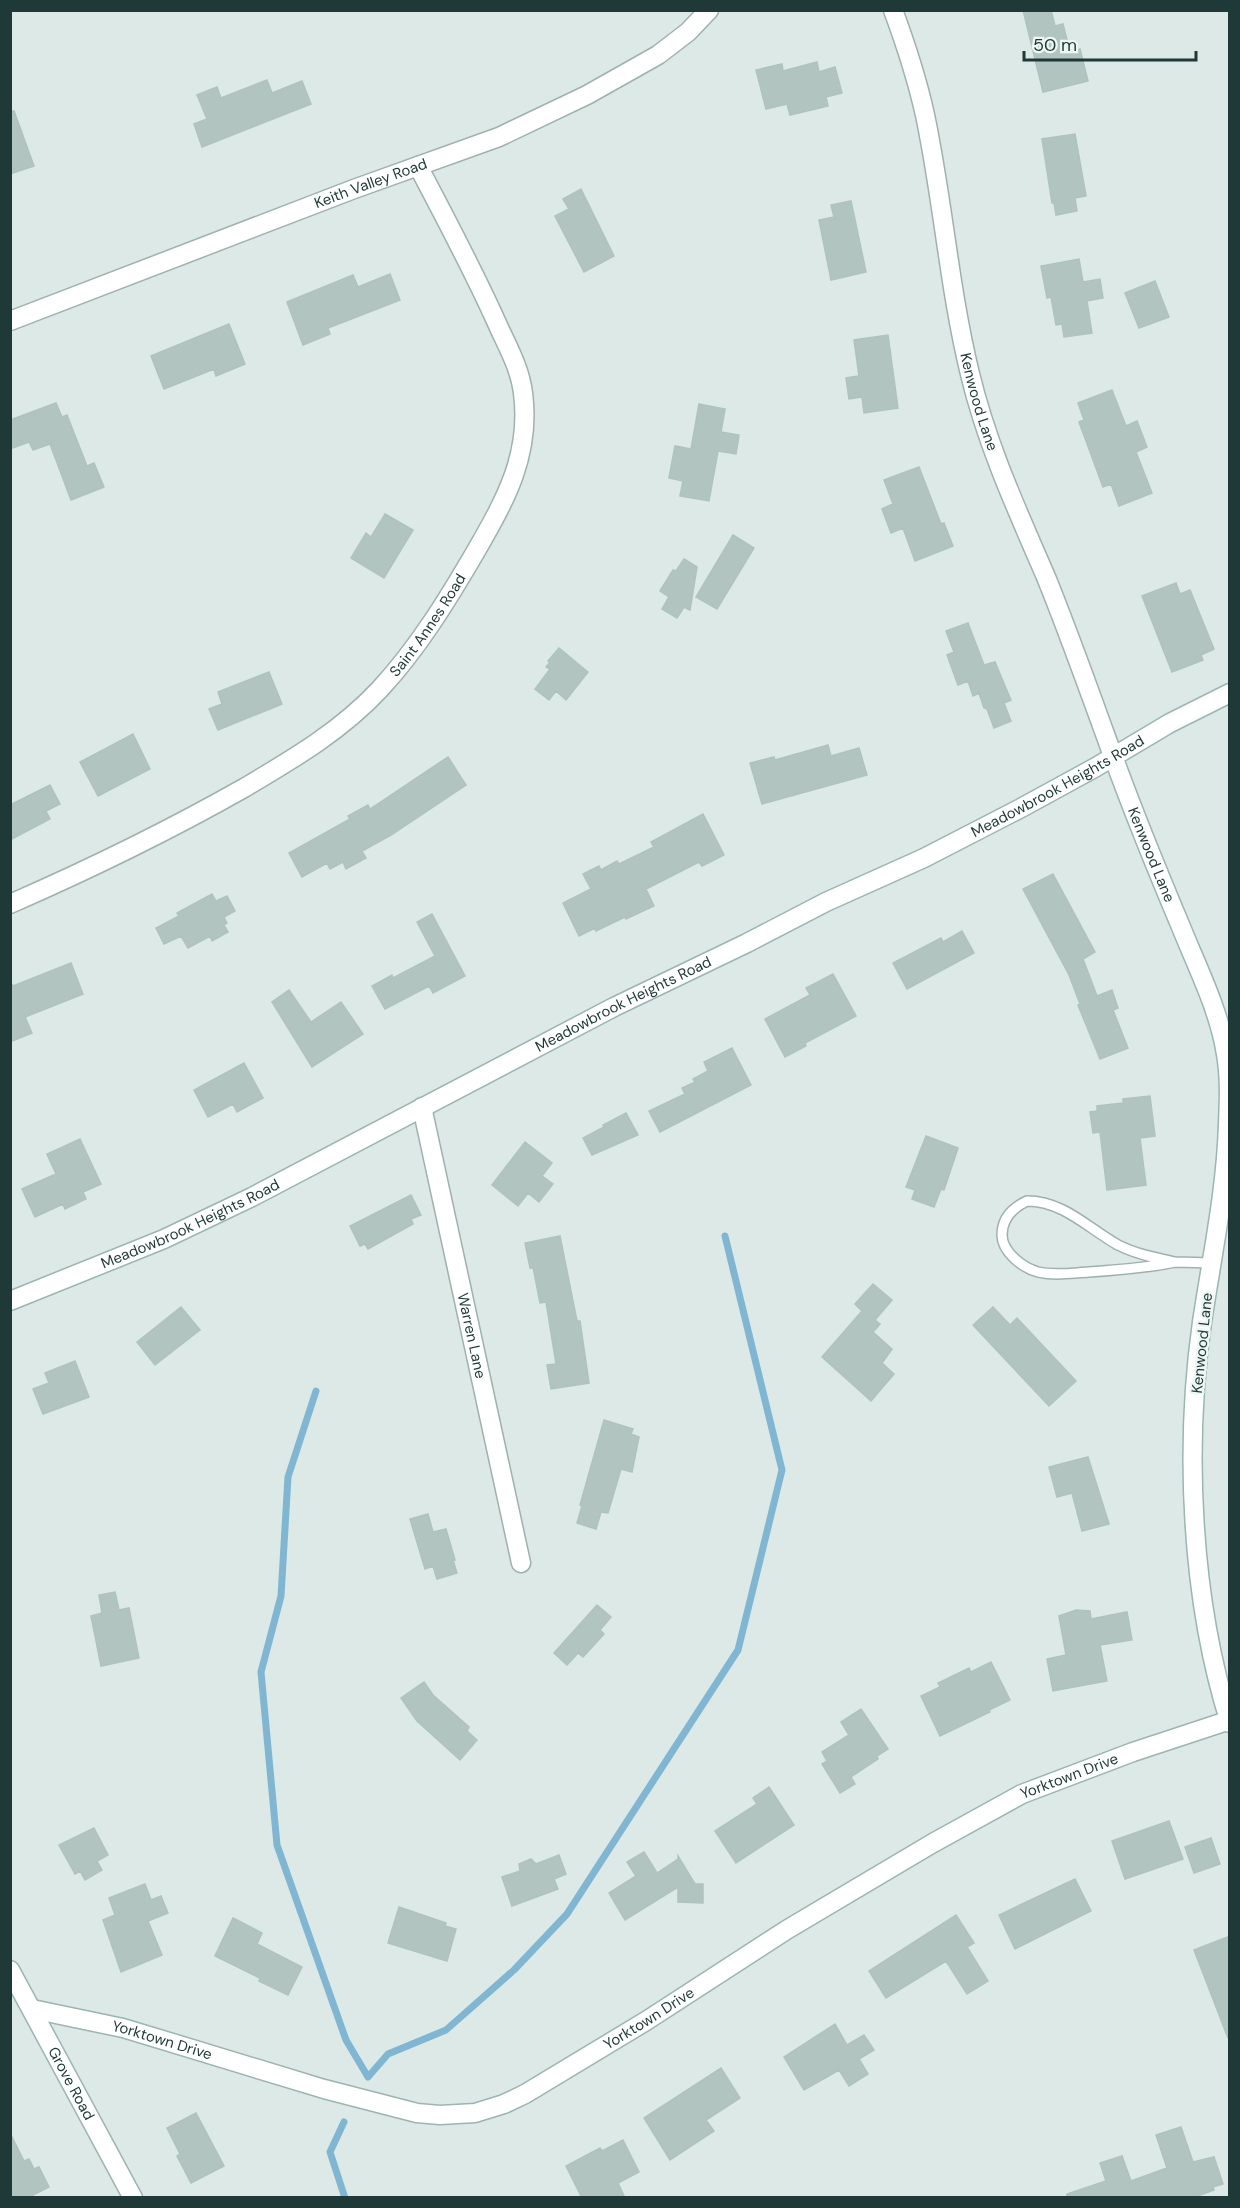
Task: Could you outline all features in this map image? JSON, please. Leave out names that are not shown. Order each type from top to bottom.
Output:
[{"type":"street","name":"Keith Valley Road","points":[[10,321],[499,137],[587,95],[658,55],[688,32],[709,10]]},
{"type":"street","name":"Kenwood Lane","points":[[893,10],[911,59],[925,114],[951,284],[984,425],[1012,503],[1046,579],[1137,822],[1216,1011],[1226,1054],[1229,1092],[1227,1162],[1202,1325],[1195,1401],[1193,1459],[1201,1588],[1207,1631],[1229,1721]]},
{"type":"street","name":"Saint Annes Road","points":[[10,904],[91,868],[195,816],[291,760],[334,731],[379,690],[412,652],[455,587],[486,533],[514,478],[522,450],[525,420],[523,390],[516,366],[474,274],[418,166]]},
{"type":"street","name":"Meadowbrook Heights Road","points":[[10,1301],[164,1239],[252,1197],[614,1007],[826,902],[924,858],[1030,803],[1170,723],[1230,693]]},
{"type":"street","name":"Warren Lane","points":[[422,1107],[521,1563]]},
{"type":"street","name":"Yorktown Drive","points":[[32,2009],[123,2028],[324,2089],[417,2113],[440,2115],[475,2113],[504,2104],[525,2094],[646,2021],[788,1929],[933,1843],[1022,1794],[1133,1752],[1229,1721]]},
{"type":"street","name":"Grove Road","points":[[10,1970],[133,2198]]},
{"type":"lane","points":[[1175,1262],[1147,1268],[1054,1274],[1036,1272],[1023,1265],[1008,1252],[1002,1241],[1002,1228],[1007,1216],[1015,1206],[1027,1201],[1040,1201],[1065,1210],[1127,1249],[1175,1262],[1212,1263]]},
{"type":"building","points":[[1023,10],[1051,10],[1055,26],[1063,24],[1070,52],[1080,49],[1088,81],[1043,92]]},
{"type":"building","points":[[817,62],[819,72],[835,67],[842,93],[826,97],[828,106],[790,115],[787,104],[766,109],[756,70],[782,64],[783,71]]},
{"type":"building","points":[[267,80],[272,93],[302,81],[311,104],[202,147],[194,124],[207,119],[197,95],[217,87],[221,98]]},
{"type":"building","points":[[10,111],[14,111],[34,166],[10,174]]},
{"type":"building","points":[[1075,134],[1086,196],[1075,198],[1077,211],[1056,215],[1042,139]]},
{"type":"building","points":[[581,189],[614,256],[584,272],[555,216],[569,209],[563,199]]},
{"type":"building","points":[[851,201],[866,272],[831,280],[819,220],[834,217],[831,205]]},
{"type":"building","points":[[1079,259],[1083,282],[1100,279],[1103,298],[1087,301],[1092,333],[1064,337],[1062,324],[1056,325],[1051,297],[1047,298],[1041,266]]},
{"type":"building","points":[[390,274],[400,300],[328,328],[330,334],[303,345],[287,302],[353,275],[358,287]]},
{"type":"building","points":[[1155,281],[1169,317],[1139,328],[1125,293]]},
{"type":"building","points":[[229,324],[245,364],[216,376],[214,369],[164,389],[151,356]]},
{"type":"building","points":[[888,335],[898,408],[864,413],[862,397],[849,399],[846,378],[859,376],[854,340]]},
{"type":"building","points":[[1112,390],[1126,426],[1137,421],[1147,447],[1136,452],[1152,493],[1119,506],[1111,484],[1103,487],[1079,422],[1084,420],[1078,403]]},
{"type":"building","points":[[56,403],[62,417],[67,415],[87,466],[94,463],[104,487],[71,500],[50,444],[33,450],[29,442],[10,449],[10,420]]},
{"type":"building","points":[[699,404],[725,409],[721,432],[739,435],[736,454],[718,451],[709,501],[680,496],[683,481],[669,478],[675,446],[691,449]]},
{"type":"building","points":[[919,467],[941,524],[944,523],[953,546],[915,561],[903,528],[891,533],[882,509],[893,504],[884,480]]},
{"type":"building","points":[[385,514],[413,530],[384,578],[351,558],[366,533],[371,537]]},
{"type":"building","points":[[733,535],[754,548],[717,609],[696,597]]},
{"type":"building","points":[[684,559],[697,567],[690,610],[684,607],[677,618],[662,609],[669,597],[660,591],[673,570],[676,571]]},
{"type":"building","points":[[1176,583],[1180,594],[1190,590],[1214,649],[1201,655],[1203,660],[1172,672],[1142,596]]},
{"type":"building","points":[[968,623],[984,665],[995,662],[1011,700],[1004,703],[1011,721],[994,728],[979,693],[973,696],[968,681],[958,685],[947,655],[954,652],[946,631]]},
{"type":"building","points":[[559,648],[588,672],[566,700],[556,691],[549,700],[535,689],[550,669],[546,667],[550,662],[548,661]]},
{"type":"building","points":[[269,672],[282,704],[218,730],[209,709],[222,704],[218,692]]},
{"type":"building","points":[[133,734],[150,769],[98,796],[80,762]]},
{"type":"building","points":[[828,745],[831,756],[859,748],[867,775],[762,804],[750,763],[774,757],[775,760]]},
{"type":"building","points":[[448,757],[466,785],[391,835],[362,851],[366,858],[346,869],[343,862],[330,869],[327,863],[302,877],[289,853],[350,819],[348,816],[368,805],[370,809]]},
{"type":"building","points":[[50,785],[60,804],[46,811],[50,819],[10,840],[10,805]]},
{"type":"building","points":[[703,814],[724,855],[702,866],[699,862],[646,889],[654,906],[579,936],[563,903],[591,889],[583,874],[599,866],[601,870],[617,861],[619,864],[654,847],[651,842]]},
{"type":"building","points":[[1053,874],[1095,952],[1083,959],[1097,996],[1112,990],[1118,1008],[1113,1010],[1128,1048],[1100,1059],[1078,1005],[1080,1004],[1069,975],[1023,889]]},
{"type":"building","points":[[212,894],[216,901],[227,896],[235,911],[224,917],[227,923],[224,925],[228,932],[212,941],[210,936],[188,948],[181,936],[164,944],[156,928],[179,916],[177,913]]},
{"type":"building","points":[[432,914],[465,976],[433,993],[429,986],[385,1009],[372,986],[392,975],[393,978],[435,956],[417,922]]},
{"type":"building","points":[[962,931],[974,953],[907,989],[893,963],[941,938],[943,942]]},
{"type":"building","points":[[71,963],[83,994],[25,1017],[32,1033],[10,1042],[10,982],[13,986]]},
{"type":"building","points":[[833,974],[856,1016],[805,1043],[806,1046],[785,1057],[765,1019],[810,995],[806,988]]},
{"type":"building","points":[[289,990],[311,1022],[341,1002],[363,1034],[312,1067],[272,1002]]},
{"type":"building","points":[[732,1048],[751,1085],[660,1132],[649,1111],[685,1094],[682,1088],[695,1082],[693,1079],[708,1071],[704,1062]]},
{"type":"building","points":[[244,1063],[263,1098],[237,1112],[233,1104],[208,1117],[194,1090]]},
{"type":"building","points":[[1150,1096],[1155,1136],[1140,1138],[1146,1185],[1107,1190],[1100,1132],[1093,1133],[1090,1112],[1097,1111],[1097,1106],[1123,1103],[1123,1099]]},
{"type":"building","points":[[626,1113],[638,1135],[592,1155],[583,1138]]},
{"type":"building","points":[[926,1136],[958,1148],[944,1190],[941,1189],[934,1207],[912,1199],[915,1190],[906,1187]]},
{"type":"building","points":[[80,1139],[101,1184],[83,1192],[86,1199],[65,1209],[63,1204],[35,1217],[22,1189],[56,1174],[47,1154]]},
{"type":"building","points":[[525,1142],[552,1163],[542,1176],[553,1184],[539,1202],[528,1193],[518,1206],[492,1185]]},
{"type":"building","points":[[411,1195],[421,1215],[411,1219],[413,1224],[368,1249],[365,1244],[360,1246],[350,1226]]},
{"type":"building","points":[[560,1236],[577,1321],[580,1321],[589,1383],[551,1389],[547,1365],[556,1364],[546,1302],[540,1303],[533,1267],[530,1268],[525,1243]]},
{"type":"building","points":[[873,1284],[892,1300],[875,1320],[880,1324],[873,1332],[892,1349],[882,1363],[894,1374],[871,1401],[822,1357],[862,1311],[855,1304]]},
{"type":"building","points":[[181,1307],[200,1330],[155,1365],[137,1342]]},
{"type":"building","points":[[993,1307],[1010,1325],[1017,1318],[1076,1381],[1049,1406],[973,1325]]},
{"type":"building","points":[[75,1361],[89,1397],[43,1414],[33,1389],[49,1383],[45,1373]]},
{"type":"building","points":[[604,1420],[633,1429],[631,1434],[639,1437],[632,1472],[621,1469],[608,1513],[601,1512],[596,1529],[577,1523]]},
{"type":"building","points":[[1088,1457],[1109,1524],[1082,1531],[1072,1493],[1057,1497],[1049,1467]]},
{"type":"building","points":[[428,1514],[433,1532],[446,1529],[457,1573],[437,1579],[433,1566],[425,1569],[410,1519]]},
{"type":"building","points":[[115,1592],[119,1610],[129,1608],[139,1658],[101,1666],[91,1616],[102,1613],[99,1595]]},
{"type":"building","points":[[597,1605],[611,1617],[600,1630],[604,1634],[583,1657],[578,1653],[567,1665],[554,1653]]},
{"type":"building","points":[[1076,1610],[1090,1611],[1091,1619],[1127,1612],[1132,1640],[1100,1645],[1107,1681],[1053,1691],[1047,1659],[1066,1655],[1059,1616]]},
{"type":"building","points":[[991,1662],[1010,1700],[940,1736],[921,1696],[940,1687],[938,1683],[969,1668],[971,1672]]},
{"type":"building","points":[[424,1682],[433,1695],[469,1727],[467,1731],[477,1740],[460,1760],[417,1721],[401,1698]]},
{"type":"building","points":[[861,1709],[888,1749],[877,1756],[878,1759],[851,1777],[855,1784],[840,1793],[822,1764],[827,1761],[822,1752],[849,1735],[841,1722]]},
{"type":"building","points":[[769,1787],[794,1825],[736,1863],[715,1831],[757,1804],[753,1798]]},
{"type":"building","points":[[1169,1821],[1183,1859],[1125,1879],[1112,1841]]},
{"type":"building","points":[[94,1828],[108,1855],[97,1861],[102,1870],[85,1880],[80,1871],[75,1874],[59,1845]]},
{"type":"building","points":[[1211,1838],[1220,1864],[1194,1873],[1185,1847]]},
{"type":"building","points":[[644,1852],[657,1873],[678,1859],[678,1856],[695,1884],[703,1884],[703,1903],[678,1902],[678,1887],[625,1920],[609,1893],[636,1876],[627,1862]]},
{"type":"building","points":[[559,1855],[566,1874],[554,1879],[558,1889],[512,1906],[502,1877],[520,1871],[519,1864],[531,1859],[536,1864]]},
{"type":"building","points":[[1075,1879],[1091,1911],[1015,1949],[999,1915]]},
{"type":"building","points":[[145,1884],[151,1900],[161,1896],[168,1913],[148,1921],[162,1955],[121,1972],[103,1920],[115,1915],[109,1898]]},
{"type":"building","points":[[399,1907],[446,1923],[445,1926],[456,1929],[447,1961],[388,1943]]},
{"type":"building","points":[[956,1915],[974,1943],[967,1947],[988,1981],[967,1994],[946,1961],[886,1998],[869,1971]]},
{"type":"building","points":[[233,1918],[262,1933],[257,1944],[302,1967],[288,1995],[259,1981],[260,1978],[215,1956]]},
{"type":"building","points":[[1230,1936],[1230,2038],[1228,2038],[1194,1950]]},
{"type":"building","points":[[835,2024],[847,2045],[864,2035],[874,2050],[859,2059],[868,2074],[849,2086],[839,2070],[804,2090],[784,2057]]},
{"type":"building","points":[[721,2068],[740,2098],[706,2120],[714,2131],[670,2160],[644,2118]]},
{"type":"building","points":[[196,2113],[224,2166],[191,2183],[177,2156],[180,2154],[167,2128]]},
{"type":"building","points":[[1181,2127],[1193,2162],[1214,2157],[1223,2184],[1213,2187],[1214,2190],[1192,2198],[1067,2198],[1067,2194],[1106,2181],[1100,2163],[1122,2156],[1131,2181],[1167,2168],[1156,2135]]},
{"type":"building","points":[[10,2133],[24,2161],[29,2159],[34,2169],[39,2167],[49,2187],[27,2198],[10,2198]]},
{"type":"building","points":[[623,2140],[639,2172],[618,2183],[625,2198],[582,2198],[566,2166],[600,2148],[602,2151]]},
{"type":"waterway","points":[[316,1391],[288,1477],[281,1596],[261,1672],[277,1845],[346,2040],[368,2077],[388,2054],[446,2030],[514,1970],[567,1914],[738,1650],[782,1470],[725,1236]]},
{"type":"waterway","points":[[344,2122],[330,2152],[345,2198]]}]
